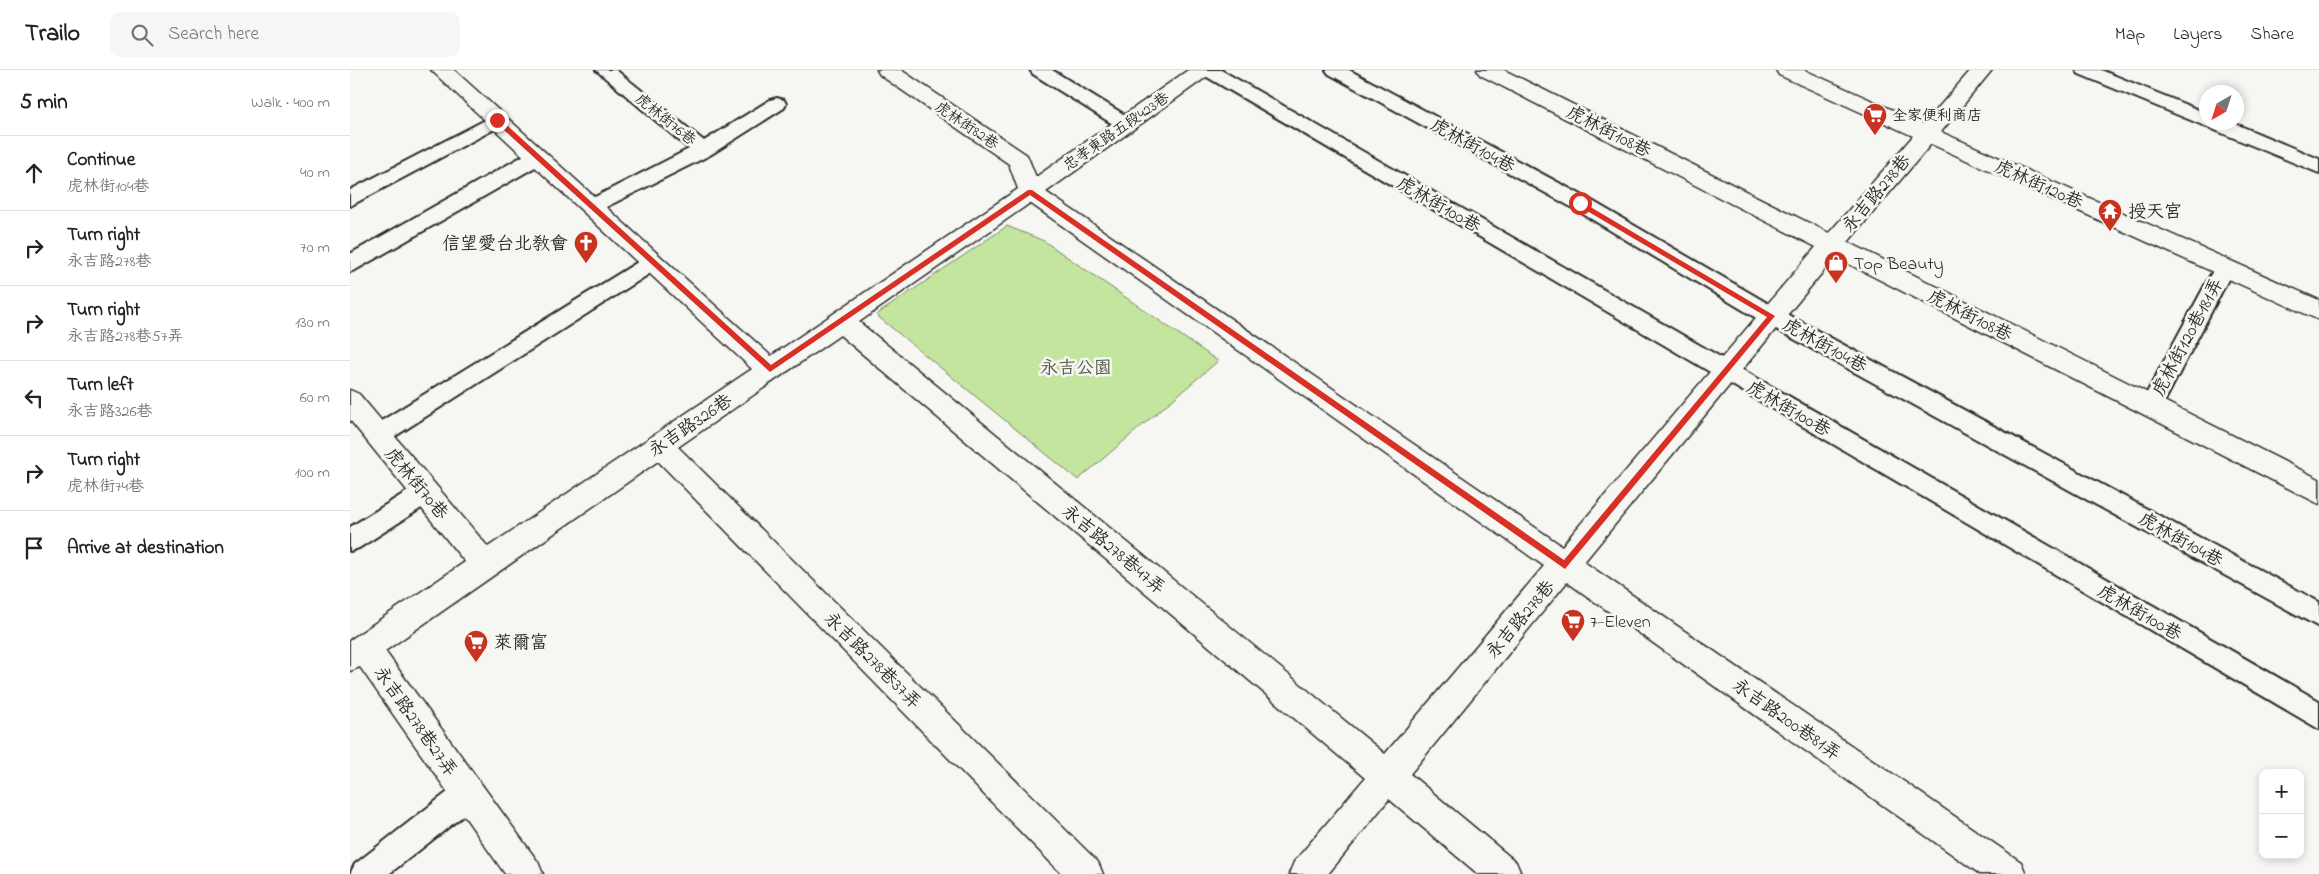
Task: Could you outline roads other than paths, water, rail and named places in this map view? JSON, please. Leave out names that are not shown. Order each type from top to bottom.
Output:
[{"type":"street","points":[[441,70],[770,370]]},
{"type":"street","name":"虎林街82巷","points":[[887,70],[1019,160],[1030,192]]},
{"type":"street","name":"忠孝東路五段423巷","points":[[1030,192],[1202,70]]},
{"type":"street","name":"虎林街108巷","points":[[1488,70],[2319,492]]},
{"type":"street","name":"虎林街120巷","points":[[1786,70],[2319,311]]},
{"type":"street","name":"永吉路278巷","points":[[1306,874],[1771,316],[1982,70]]},
{"type":"street","name":"永吉路326巷","points":[[357,652],[1030,192]]},
{"type":"street","name":"永吉路200巷81弄","points":[[1030,192],[2009,874]]},
{"type":"street","name":"永吉路278巷47弄","points":[[841,321],[1504,874]]},
{"type":"street","name":"虎林街70巷","points":[[350,401],[485,565]]},
{"type":"street","name":"永吉路278巷37弄","points":[[660,446],[1086,874]]},
{"type":"street","name":"永吉路278巷27弄","points":[[357,652],[468,794],[526,874]]},
{"type":"lane","name":"虎林街76巷","points":[[605,70],[703,150]]},
{"type":"lane","points":[[1039,70],[1126,124]]},
{"type":"lane","name":"虎林街100巷","points":[[1208,70],[2319,716]]},
{"type":"lane","name":"虎林街104巷","points":[[1335,70],[1580,203],[1771,316],[2319,615]]},
{"type":"lane","points":[[2084,70],[2199,117]]},
{"type":"lane","points":[[592,207],[703,150],[777,104]]},
{"type":"lane","points":[[350,199],[497,120]]},
{"type":"lane","points":[[2232,130],[2319,166]]},
{"type":"lane","points":[[350,264],[537,157]]},
{"type":"lane","points":[[378,435],[652,262]]},
{"type":"lane","name":"虎林街120巷181弄","points":[[2150,406],[2224,268]]},
{"type":"lane","points":[[350,540],[425,492]]},
{"type":"lane","name":"永吉路278巷27弄","points":[[365,874],[468,794]]},
{"type":"place","name":"全家便利商店","points":[[1875,136]]},
{"type":"place","name":"授天宮","points":[[2110,232]]},
{"type":"place","name":"信望愛台北教會","points":[[586,264]]},
{"type":"place","name":"Top Beauty","points":[[1836,284]]},
{"type":"place","name":"7-Eleven","points":[[1573,642]]},
{"type":"place","name":"萊爾富","points":[[476,663]]},
{"type":"park label","name":"永吉公園","points":[[1076,367]]}]
